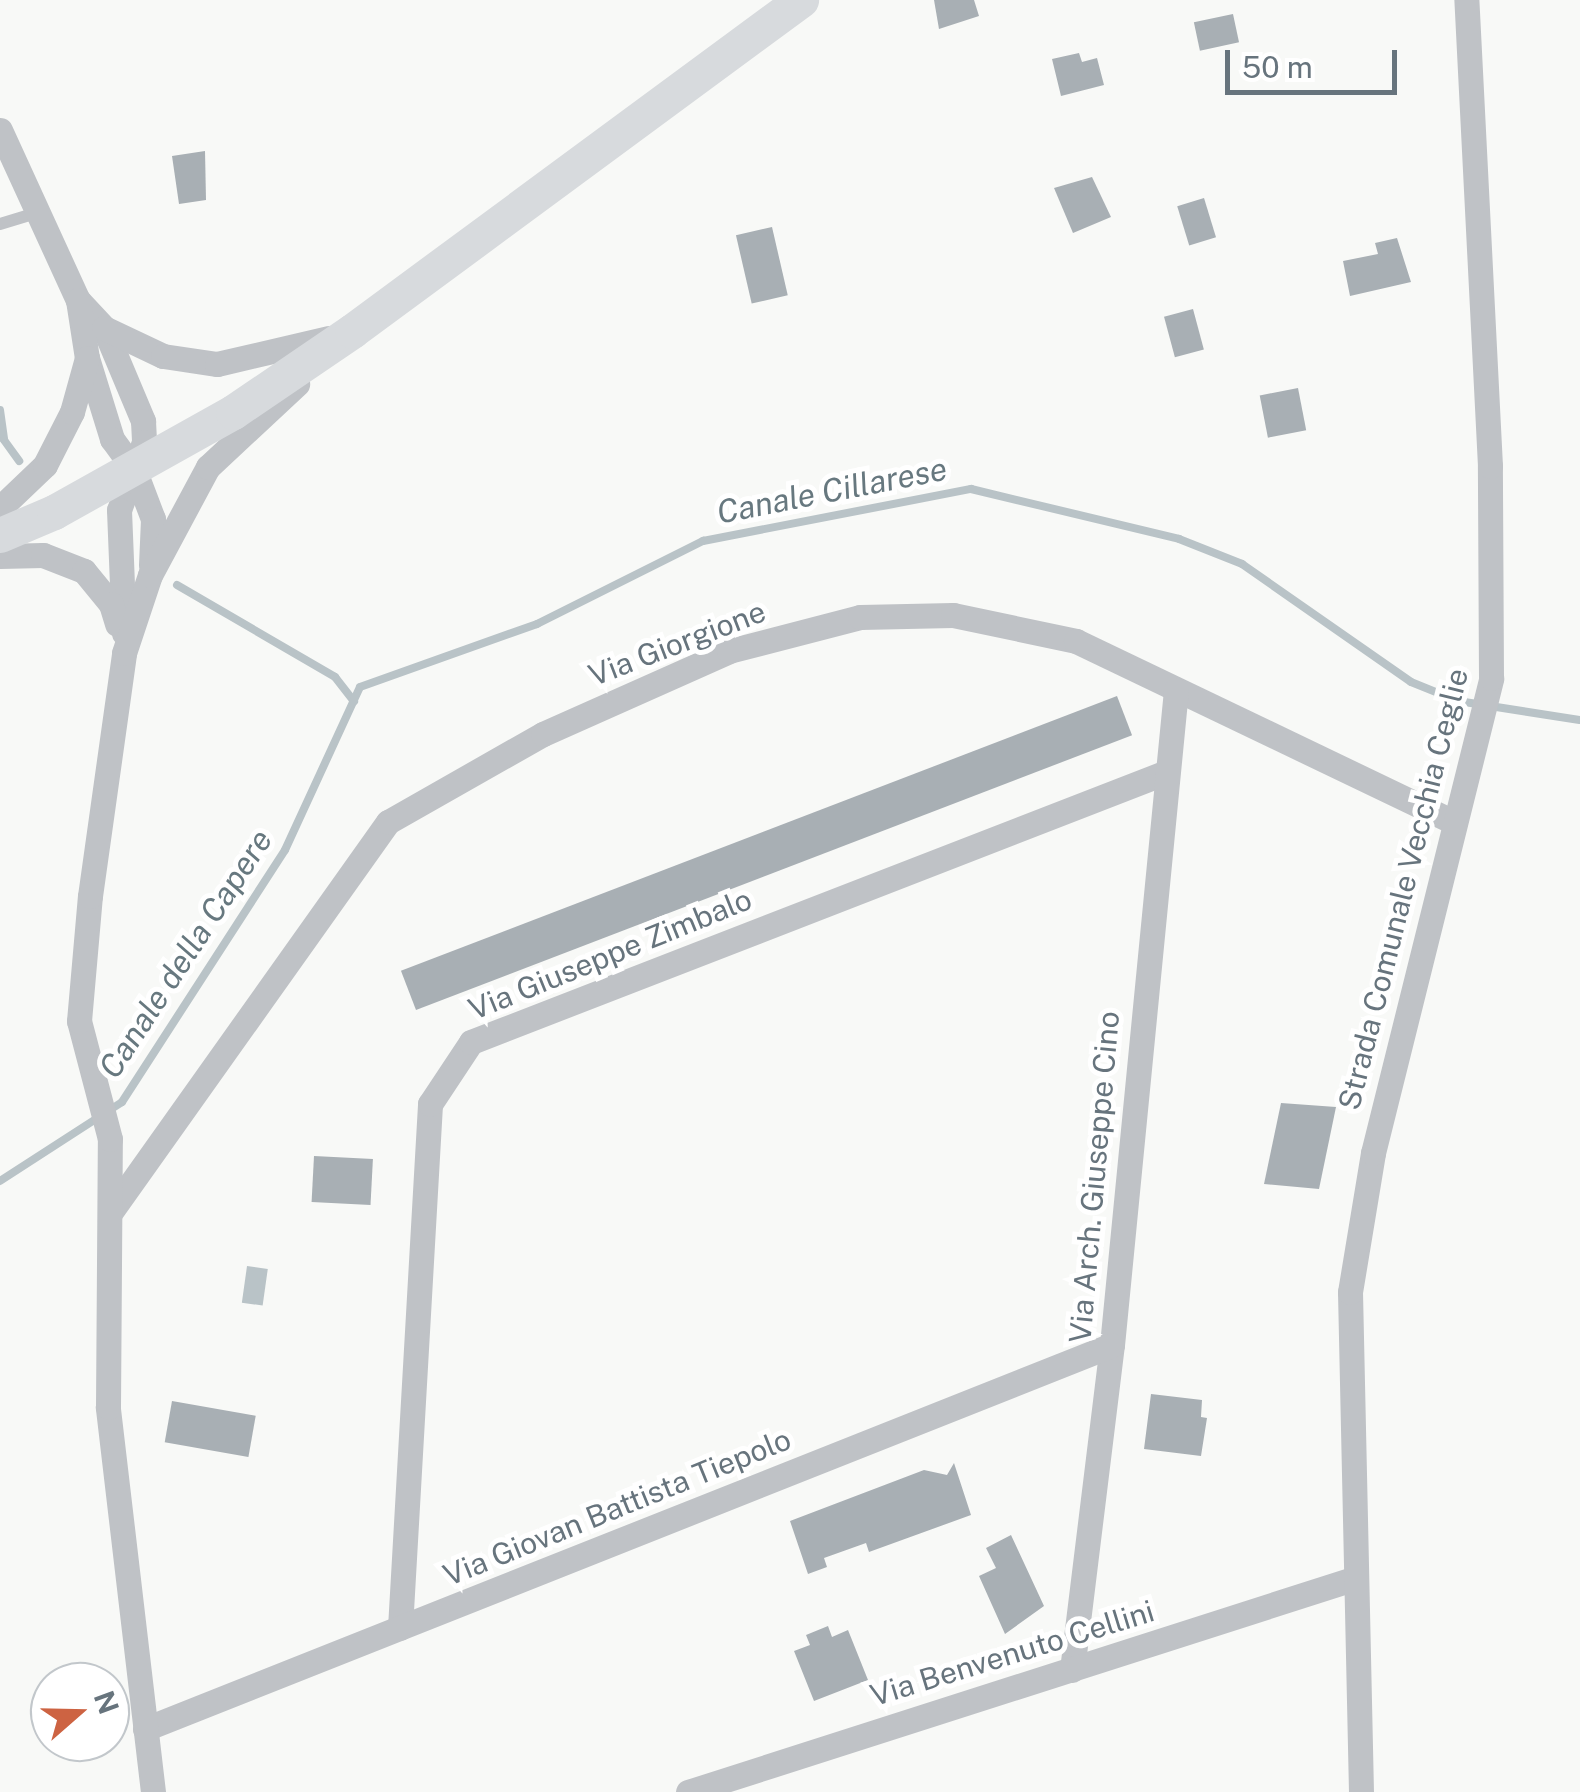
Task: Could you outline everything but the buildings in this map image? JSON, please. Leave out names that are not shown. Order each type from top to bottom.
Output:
[{"type":"main road","points":[[0,534],[134,469],[352,332],[801,0]]},
{"type":"street","name":"Strada Comunale Vecchia Ceglie","points":[[1361,1792],[1350,1292],[1373,1153],[1452,822],[1480,734],[1491,678],[1490,466],[1466,0]]},
{"type":"street","points":[[0,130],[78,300],[104,328],[142,421],[144,442],[118,510],[124,654]]},
{"type":"street","points":[[78,300],[86,358],[112,439],[134,469],[153,518],[150,574]]},
{"type":"street","points":[[104,328],[163,356],[217,364],[352,332]]},
{"type":"street","points":[[153,1792],[108,1408],[110,1140],[94,1091],[79,1020],[107,749],[124,654],[150,574],[208,467],[352,332]]},
{"type":"street","points":[[0,508],[45,465],[72,412],[86,358]]},
{"type":"street","points":[[0,556],[43,555],[84,571],[112,604],[124,654]]},
{"type":"street","name":"Via Giorgione","points":[[110,1213],[388,822],[409,805],[635,688],[729,651],[860,617],[953,615],[1076,641],[1452,822]]},
{"type":"street","name":"Via Arch. Giuseppe Cino","points":[[1072,1670],[1112,1345],[1164,773],[1176,690]]},
{"type":"street","name":"Via Giuseppe Zimbalo","points":[[400,1628],[430,1104],[471,1042],[1164,773]]},
{"type":"street","name":"Via Giovan Battista Tiepolo","points":[[146,1729],[1112,1345]]},
{"type":"street","name":"Via Benvenuto Cellini","points":[[688,1792],[1356,1578]]},
{"type":"lane","points":[[0,224],[35,213]]},
{"type":"shaded area","points":[[247,1266],[268,1269],[263,1306],[242,1303]]},
{"type":"waterway","name":"Canale Cillarese","points":[[0,410],[4,440],[19,461]]},
{"type":"waterway","name":"Canale Cillarese","points":[[0,1181],[122,1102],[285,850],[360,687],[537,624],[703,541],[971,489],[1179,539],[1242,564],[1411,682],[1458,701],[1580,720]]},
{"type":"waterway","name":"Canale Cillarese","points":[[177,585],[335,677],[354,701]]},
{"type":"water label","name":"Canale della Capere","points":[[186,954]]}]
